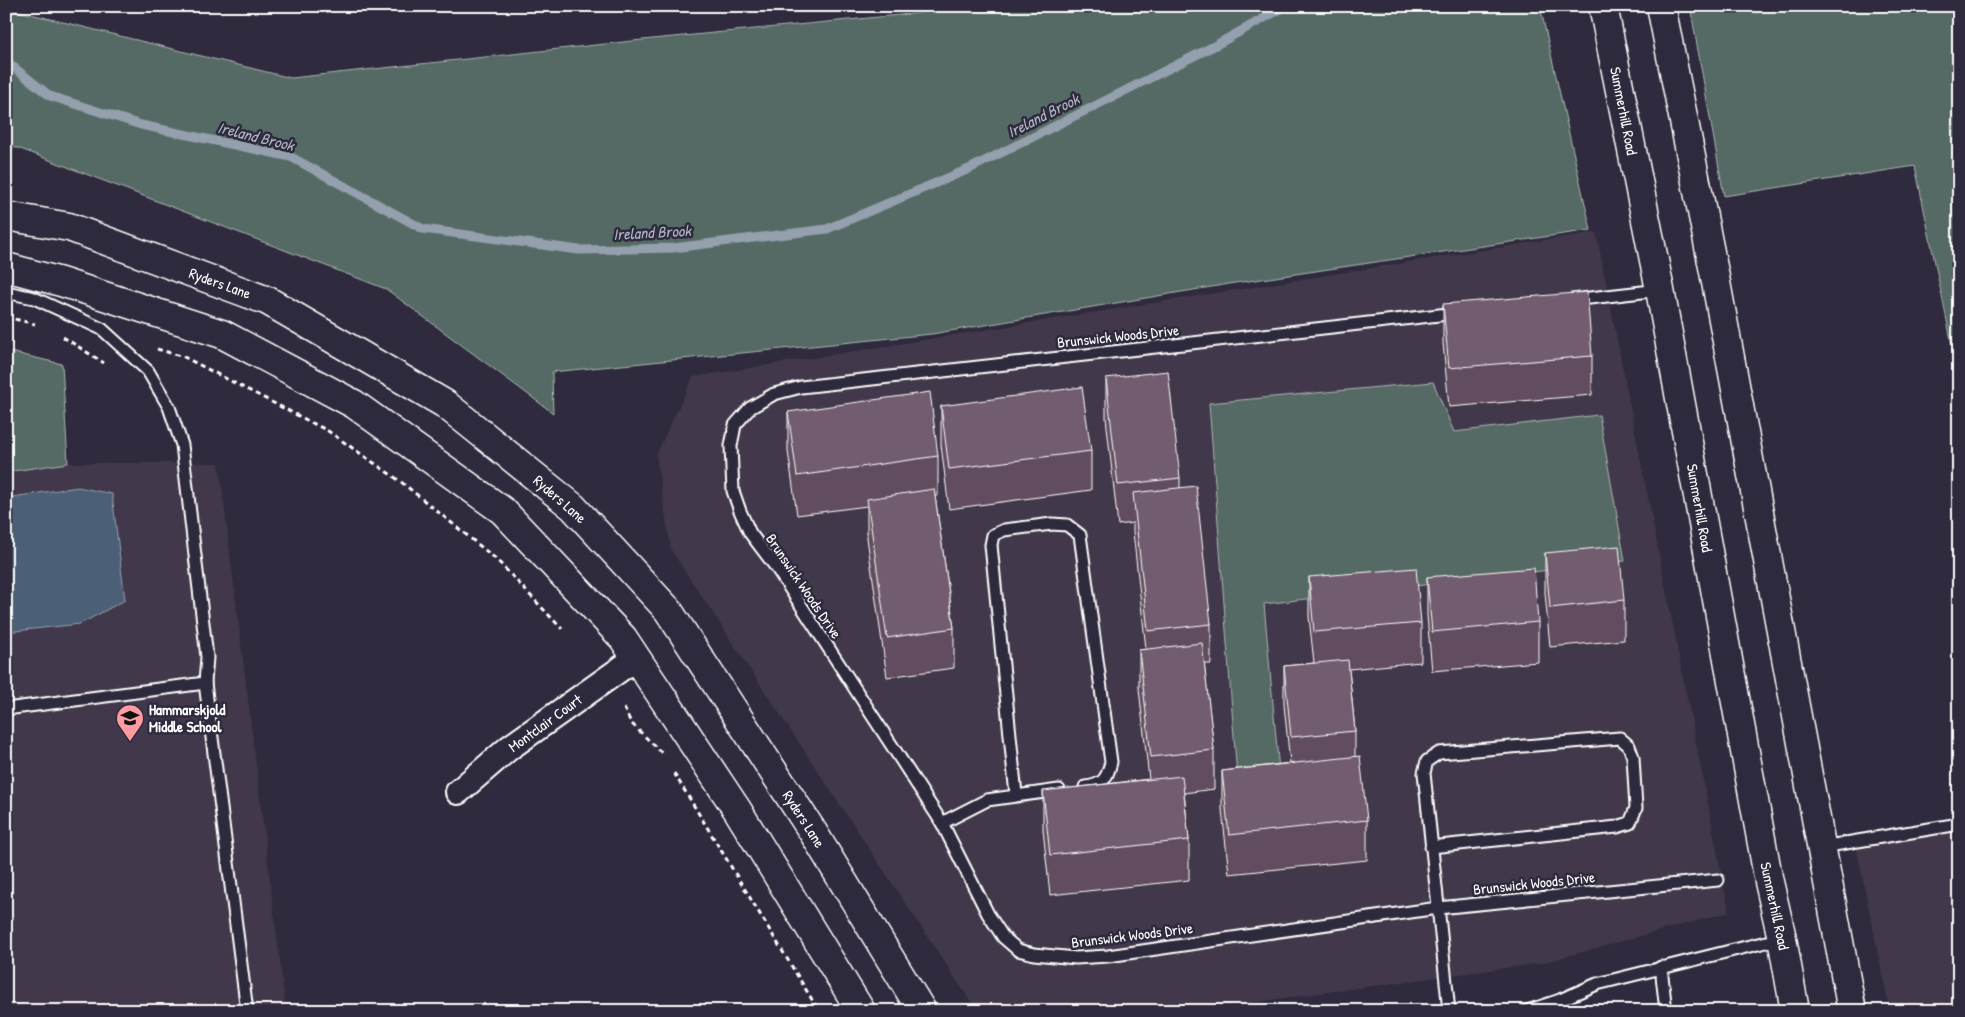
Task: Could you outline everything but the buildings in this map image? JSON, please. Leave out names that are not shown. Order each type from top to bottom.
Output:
[{"type":"main road","name":"Summerhill Road","points":[[1603,6],[1660,290],[1769,882],[1782,938],[1795,1011]]},
{"type":"main road","points":[[1661,6],[1715,277],[1852,1011]]},
{"type":"main road","name":"Ryders Lane","points":[[6,216],[69,227],[268,301],[445,404],[573,507],[668,610],[813,832],[922,1011]]},
{"type":"main road","points":[[6,267],[61,282],[222,334],[354,404],[503,511],[623,638],[738,811],[861,1011]]},
{"type":"street","name":"Montclair Court","points":[[458,792],[509,748],[636,658]]},
{"type":"lane","points":[[1561,302],[1660,290]]},
{"type":"lane","points":[[6,292],[34,298],[102,329],[148,372],[169,407],[182,444],[207,657],[205,683],[247,1011]]},
{"type":"lane","name":"Brunswick Woods Drive","points":[[1472,312],[801,387],[774,394],[750,408],[735,425],[732,446],[733,491],[750,533],[778,570],[942,823],[988,914],[1002,937],[1018,950],[1034,954],[1076,958],[1108,956],[1438,908],[1718,880]]},
{"type":"lane","points":[[942,823],[987,800],[1097,786],[1108,776],[1111,762],[1080,535],[1067,525],[1052,524],[1004,530],[993,535],[991,545],[1016,795]]},
{"type":"lane","points":[[6,709],[205,683]]},
{"type":"lane","points":[[1431,847],[1617,827],[1630,823],[1636,808],[1633,757],[1629,746],[1620,738],[1439,753],[1427,761],[1424,773],[1431,847],[1449,1011]]},
{"type":"lane","points":[[1822,846],[1959,824]]},
{"type":"lane","points":[[1528,1011],[1597,984],[1782,938]]},
{"type":"lane","points":[[1660,968],[1666,1011]]},
{"type":"path","points":[[6,317],[39,325]]},
{"type":"path","points":[[55,332],[108,365]]},
{"type":"path","points":[[153,348],[184,357],[336,436],[400,481],[496,559],[562,629]]},
{"type":"path","points":[[624,708],[631,723],[663,754]]},
{"type":"path","points":[[673,770],[819,1011]]},
{"type":"shaded area","points":[[1596,232],[1729,912],[1542,963],[1189,1011],[977,1011],[671,550],[656,455],[693,377]]},
{"type":"shaded area","name":"Hammarskjold Middle School","points":[[68,463],[219,463],[286,1011],[6,1011],[6,472]]},
{"type":"shaded area","points":[[1959,824],[1959,1011],[1890,1011],[1855,841]]},
{"type":"green space","points":[[992,6],[1540,6],[1591,230],[1235,283],[932,334],[552,372],[553,413],[386,289],[18,148],[6,147],[6,8],[291,78],[642,40]]},
{"type":"green space","points":[[1690,6],[1959,6],[1959,379],[1915,166],[1724,196]]},
{"type":"green space","points":[[6,351],[62,364],[68,463],[6,472]]},
{"type":"green space","points":[[1433,382],[1454,432],[1599,415],[1625,561],[1264,604],[1279,771],[1237,777],[1209,403]]},
{"type":"water","points":[[78,487],[112,494],[125,600],[80,624],[6,632],[6,498]]},
{"type":"waterway","name":"Ireland Brook","points":[[6,61],[50,96],[141,125],[291,157],[423,229],[579,250],[673,248],[827,229],[969,169],[1216,45],[1286,6]]},
{"type":"place","name":"Hammarskjold Middle School","points":[[130,742]]}]
